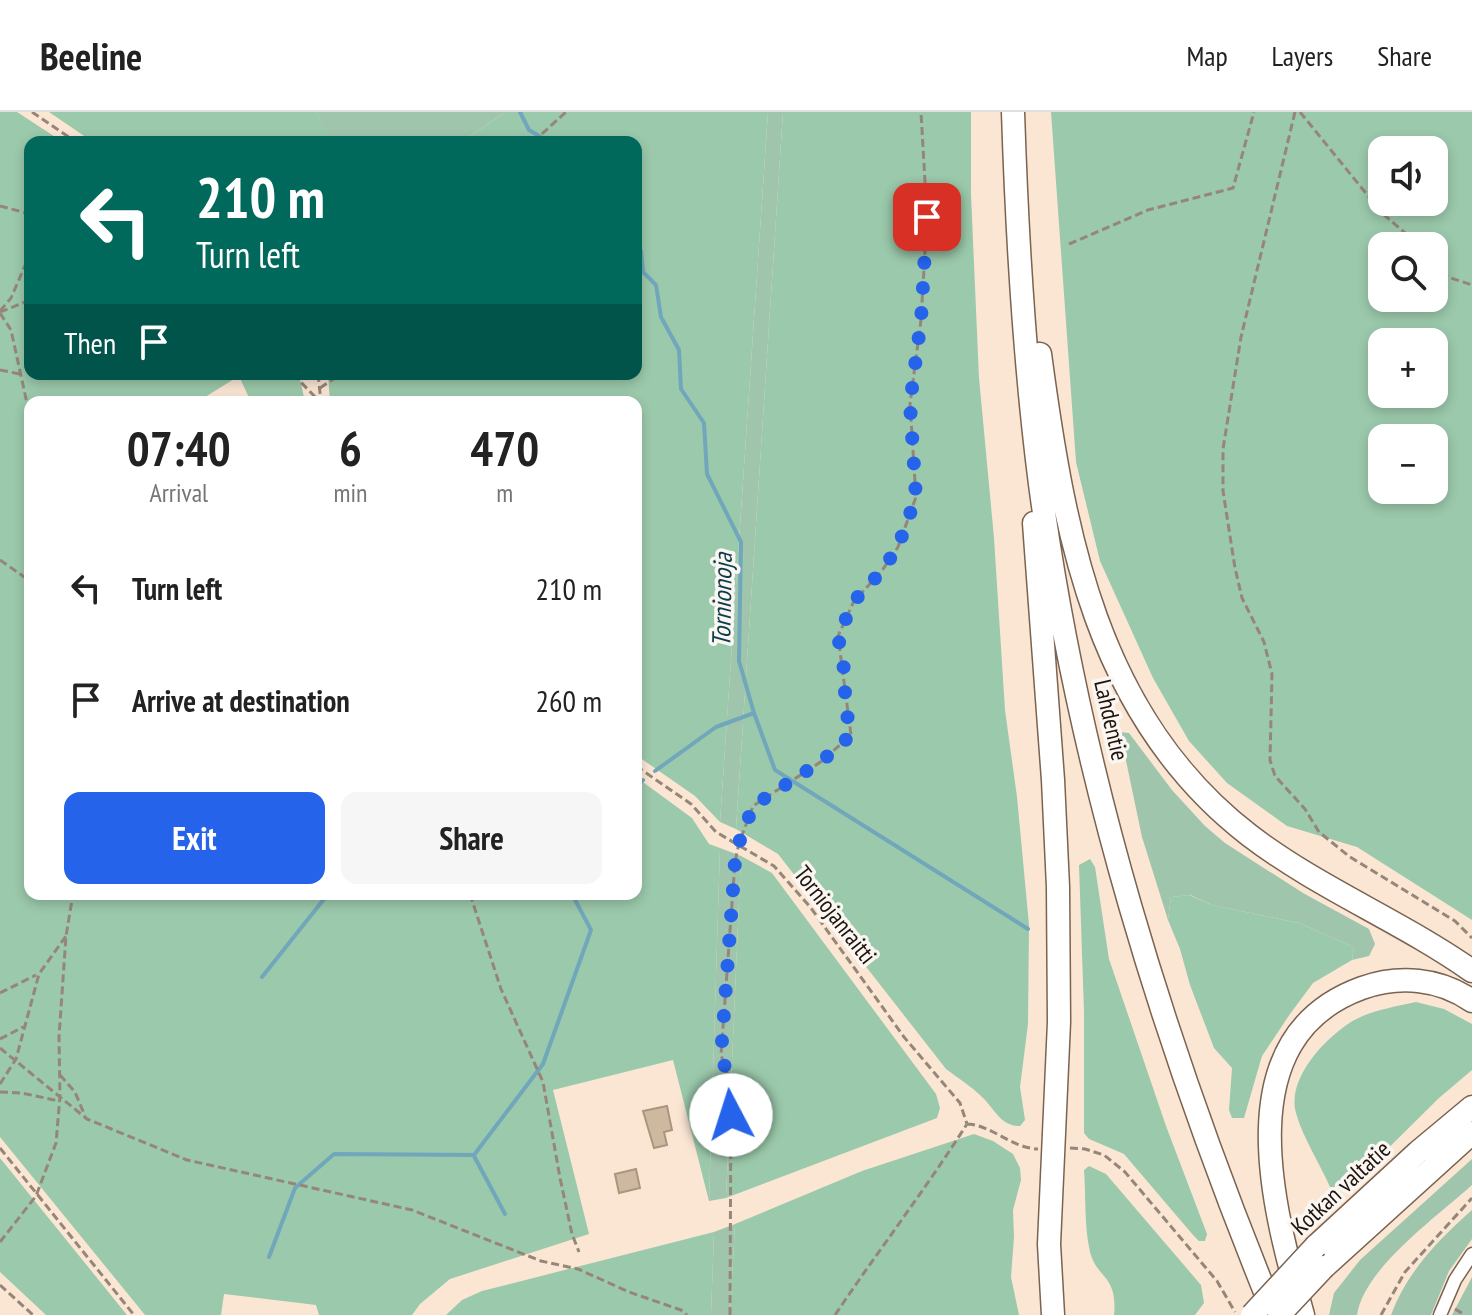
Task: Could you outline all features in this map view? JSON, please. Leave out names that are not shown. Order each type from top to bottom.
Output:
[{"type":"highway","name":"Lahdentie","points":[[1013,112],[1018,272],[1026,362],[1040,487],[1066,637],[1107,817],[1137,929],[1223,1185],[1277,1315]]},
{"type":"highway","points":[[1018,272],[1034,303],[1051,436],[1080,572],[1111,660],[1148,724],[1184,773],[1249,835],[1472,971]]},
{"type":"highway","points":[[1026,362],[1058,887],[1059,1022],[1049,1244],[1053,1305],[1064,1315]]},
{"type":"highway","points":[[1303,1315],[1271,1172],[1270,1121],[1276,1078],[1292,1041],[1320,1011],[1354,991],[1377,983],[1424,982],[1439,985],[1472,1001]]},
{"type":"highway","name":"Kotkan valtatie","points":[[1277,1315],[1320,1256],[1418,1152],[1472,1107]]},
{"type":"highway","name":"Kotkan valtatie","points":[[1252,1315],[1472,1133]]},
{"type":"street","points":[[1440,1315],[1455,1280],[1472,1254]]},
{"type":"path","points":[[32,112],[67,136]]},
{"type":"path","points":[[540,136],[566,112]]},
{"type":"path","points":[[730,1315],[731,1085],[721,1055],[735,862],[753,806],[822,761],[851,735],[838,636],[854,601],[881,572],[898,547],[916,497],[910,404],[921,320],[927,217],[921,112]]},
{"type":"path","points":[[1069,244],[1148,210],[1233,188],[1254,112]]},
{"type":"path","points":[[1301,113],[1382,213],[1404,232]]},
{"type":"path","points":[[1301,113],[1241,337],[1223,449],[1223,491],[1235,568],[1242,598],[1264,642],[1272,674],[1270,760],[1275,776],[1305,809],[1319,832],[1350,857],[1455,921],[1472,938]]},
{"type":"path","points":[[0,206],[24,212]]},
{"type":"path","points":[[0,312],[11,298],[24,268]]},
{"type":"path","points":[[1448,277],[1472,285]]},
{"type":"path","points":[[0,312],[24,302]]},
{"type":"path","points":[[0,312],[11,330],[25,396]]},
{"type":"path","points":[[0,370],[20,375]]},
{"type":"path","points":[[299,380],[314,396]]},
{"type":"path","points":[[319,380],[320,396]]},
{"type":"path","points":[[320,388],[332,380]]},
{"type":"path","points":[[0,560],[24,577]]},
{"type":"path","name":"Torniojanraitti","points":[[642,770],[691,804],[716,832],[774,866],[811,908],[904,1037],[960,1103],[967,1124]]},
{"type":"path","points":[[0,1242],[36,1196],[56,1143],[60,1099],[59,1037],[66,936],[72,900]]},
{"type":"path","points":[[472,900],[501,989],[543,1082],[560,1178],[579,1252]]},
{"type":"path","points":[[0,1084],[16,1059],[39,974],[66,936]]},
{"type":"path","points":[[0,993],[39,974]]},
{"type":"path","points":[[0,1039],[25,1026]]},
{"type":"path","points":[[0,1048],[87,1119],[187,1160],[412,1210],[541,1261],[578,1269],[687,1315]]},
{"type":"path","points":[[60,1075],[75,1092],[87,1119]]},
{"type":"path","points":[[0,1092],[60,1099]]},
{"type":"path","points":[[835,1315],[967,1124],[976,1124],[1017,1145],[1041,1149]]},
{"type":"path","points":[[0,1148],[134,1315]]},
{"type":"path","points":[[1068,1148],[1104,1155],[1125,1172],[1217,1281],[1237,1315]]},
{"type":"path","points":[[1381,1315],[1405,1272],[1472,1198]]},
{"type":"path","points":[[0,1285],[33,1315]]},
{"type":"green space","points":[[0,112],[17,112],[54,136],[24,136],[24,380],[233,380],[207,396],[24,396],[24,900],[642,900],[642,781],[692,818],[709,844],[720,848],[709,1201],[673,1060],[553,1090],[589,1234],[450,1279],[420,1304],[412,1315],[319,1315],[316,1305],[224,1294],[221,1315],[145,1315],[0,1137]]},
{"type":"green space","points":[[49,112],[316,112],[329,136],[84,136]]},
{"type":"green space","points":[[316,112],[505,112],[471,136],[328,136]]},
{"type":"green space","points":[[505,112],[768,112],[720,822],[695,796],[642,759],[642,396],[330,396],[328,380],[642,380],[642,136],[471,136]]},
{"type":"green space","points":[[768,112],[783,112],[736,829],[720,822]]},
{"type":"green space","points":[[783,112],[971,112],[971,195],[979,378],[994,538],[1005,710],[1029,925],[1028,1024],[1020,1087],[1025,1120],[1020,1126],[1003,1120],[978,1093],[946,1069],[778,854],[736,829]]},
{"type":"green space","points":[[1051,112],[1472,112],[1472,920],[1357,847],[1287,826],[1227,783],[1189,741],[1153,678],[1100,561],[1076,462]]},
{"type":"green space","points":[[241,380],[300,380],[304,396],[248,396]]},
{"type":"green space","points":[[1120,732],[1129,733],[1172,790],[1225,843],[1303,893],[1369,929],[1375,944],[1369,956],[1352,960],[1354,947],[1299,923],[1212,905],[1190,895],[1171,897],[1168,920],[1142,837]]},
{"type":"green space","points":[[720,848],[741,856],[726,1198],[709,1201]]},
{"type":"green space","points":[[741,856],[772,873],[936,1094],[940,1108],[937,1118],[726,1198]]},
{"type":"green space","points":[[1090,859],[1095,867],[1109,959],[1207,1234],[1205,1241],[1199,1241],[1193,1235],[1124,1154],[1089,1139],[1084,1133],[1079,865]]},
{"type":"green space","points":[[1189,895],[1212,905],[1299,923],[1354,947],[1352,960],[1313,983],[1262,1056],[1244,1118],[1232,1118],[1229,1110],[1232,1068],[1214,1048],[1168,920],[1171,897]]},
{"type":"green space","points":[[1416,1002],[1444,1009],[1472,1024],[1472,1070],[1439,1098],[1349,1187],[1330,1187],[1296,1113],[1294,1101],[1301,1076],[1316,1053],[1352,1021]]},
{"type":"green space","points":[[974,1134],[993,1141],[1013,1154],[1020,1168],[1021,1180],[1013,1210],[1011,1277],[1019,1315],[730,1315],[735,1224],[862,1171]]},
{"type":"green space","points":[[0,1158],[127,1315],[46,1315],[0,1272]]},
{"type":"green space","points":[[1472,1159],[1472,1185],[1387,1261],[1363,1297],[1357,1315],[1329,1315],[1334,1293],[1360,1260]]},
{"type":"green space","points":[[1089,1166],[1106,1174],[1201,1285],[1204,1303],[1195,1315],[1114,1315],[1113,1292],[1093,1261],[1088,1242],[1084,1170]]},
{"type":"green space","points":[[1472,1210],[1472,1239],[1449,1271],[1431,1315],[1391,1315],[1406,1285],[1425,1258]]},
{"type":"green space","points":[[735,1224],[730,1315],[711,1315],[714,1232]]},
{"type":"green space","points":[[714,1232],[711,1315],[446,1315],[462,1300],[482,1291]]},
{"type":"green space","points":[[1472,1277],[1472,1315],[1452,1315]]},
{"type":"building","points":[[667,1106],[672,1130],[664,1132],[667,1145],[654,1148],[643,1111]]},
{"type":"building","points":[[636,1169],[640,1188],[619,1193],[615,1174]]},
{"type":"waterway","name":"Tornionoja","points":[[520,112],[529,130],[539,136]]},
{"type":"waterway","name":"Tornionoja","points":[[642,262],[643,272],[656,285],[661,317],[679,350],[681,389],[704,423],[707,474],[741,542],[739,661],[775,770],[1028,929]]},
{"type":"waterway","points":[[655,771],[716,727],[754,713]]},
{"type":"waterway","points":[[262,977],[323,900]]},
{"type":"waterway","points":[[269,1257],[295,1188],[334,1154],[474,1155],[543,1064],[591,930],[575,900]]},
{"type":"waterway","points":[[474,1156],[505,1214]]},
{"type":"route","points":[[731,1115],[731,1085],[721,1055],[739,843],[753,806],[822,761],[851,735],[838,636],[854,601],[881,572],[898,547],[916,497],[910,404],[921,320],[927,217]]}]
